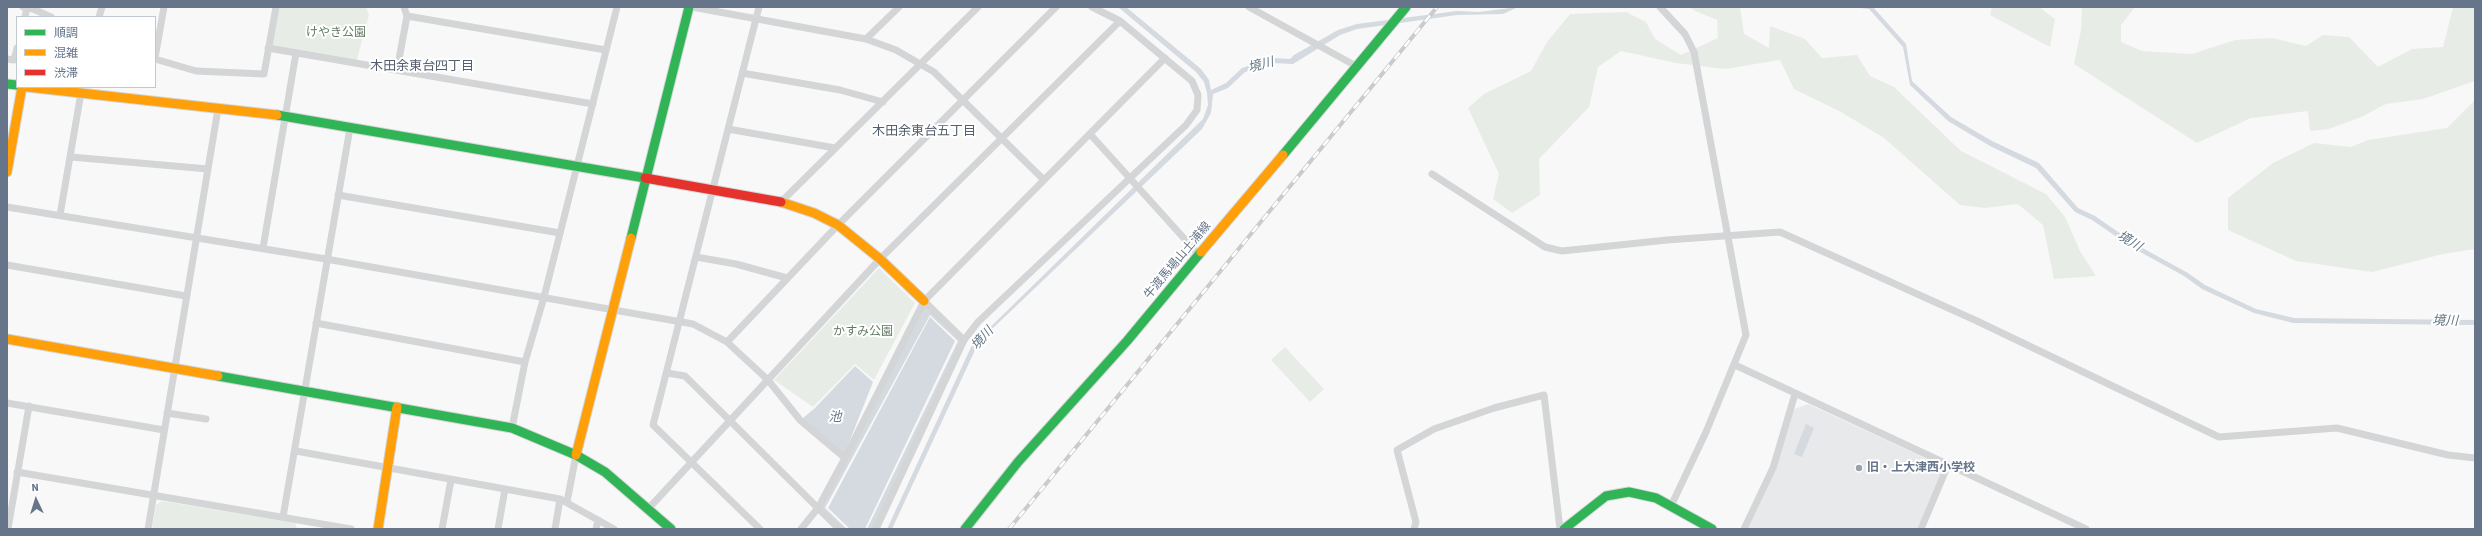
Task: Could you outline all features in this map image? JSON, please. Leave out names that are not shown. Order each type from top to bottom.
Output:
[{"type":"street","points":[[25,7],[48,16]]},
{"type":"street","points":[[156,52],[164,7]]},
{"type":"street","points":[[156,58],[196,71],[264,74],[276,7]]},
{"type":"street","points":[[397,70],[407,16],[404,7]]},
{"type":"street","points":[[512,428],[525,362],[544,297],[617,7]]},
{"type":"street","points":[[555,529],[576,455],[688,7]]},
{"type":"street","points":[[692,7],[866,39],[896,50],[921,63],[964,99],[1044,180]]},
{"type":"street","points":[[759,7],[653,425],[691,460],[760,529]]},
{"type":"street","points":[[866,39],[899,7]]},
{"type":"street","points":[[781,202],[978,7]]},
{"type":"street","points":[[727,342],[838,225],[1056,7]]},
{"type":"street","points":[[876,529],[964,340],[978,322],[1186,125],[1197,110],[1198,95],[1192,81],[1120,21],[1092,7]]},
{"type":"street","points":[[1249,7],[1356,66]]},
{"type":"street","name":"牛渡馬場山土浦線","points":[[965,529],[973,525],[1018,462],[1127,341],[1406,7]]},
{"type":"street","points":[[1660,7],[1685,34],[1694,52],[1726,235],[1746,335],[1735,366],[1692,466],[1671,506]]},
{"type":"street","points":[[407,16],[606,50]]},
{"type":"street","points":[[649,508],[691,460],[730,421],[880,260],[1120,21]]},
{"type":"street","points":[[268,48],[593,104]]},
{"type":"street","points":[[7,59],[14,60],[16,52]]},
{"type":"street","points":[[263,248],[284,116],[296,53]]},
{"type":"street","points":[[801,529],[818,508],[845,458],[924,301],[1165,58]]},
{"type":"street","points":[[742,73],[840,90],[883,102]]},
{"type":"street","points":[[7,172],[22,88]]},
{"type":"street","points":[[46,88],[81,90],[218,109],[284,116],[781,202],[838,225],[880,260],[964,340]]},
{"type":"street","points":[[60,215],[71,157],[81,90]]},
{"type":"street","points":[[148,529],[218,109]]},
{"type":"street","points":[[283,517],[296,451],[304,391],[326,259],[350,128]]},
{"type":"street","points":[[728,129],[836,148]]},
{"type":"street","points":[[1090,134],[1199,255]]},
{"type":"street","points":[[71,157],[208,169]]},
{"type":"street","points":[[1432,174],[1500,220],[1545,247],[1557,249],[1780,232],[1984,325],[2219,437],[2337,428],[2448,455],[2475,458]]},
{"type":"street","points":[[338,195],[560,233]]},
{"type":"street","points":[[7,207],[263,248],[680,320],[710,331],[727,342],[768,380],[800,420],[845,458]]},
{"type":"street","points":[[696,257],[754,268],[787,278]]},
{"type":"street","points":[[7,265],[186,296]]},
{"type":"street","points":[[316,323],[525,362]]},
{"type":"street","points":[[7,339],[469,419],[512,428],[576,455],[605,472],[649,508],[671,529]]},
{"type":"street","points":[[1735,366],[2086,529]]},
{"type":"street","points":[[667,373],[685,376],[839,529]]},
{"type":"street","points":[[1744,529],[1773,468],[1795,394]]},
{"type":"street","points":[[1414,529],[1416,522],[1397,450],[1434,429],[1494,408],[1544,395],[1560,529]]},
{"type":"street","points":[[7,403],[164,430]]},
{"type":"street","points":[[8,529],[29,406]]},
{"type":"street","points":[[378,529],[397,407]]},
{"type":"street","points":[[167,413],[206,419]]},
{"type":"street","points":[[296,451],[564,500],[614,529]]},
{"type":"street","points":[[1921,529],[1948,465]]},
{"type":"street","points":[[17,472],[283,517],[308,526],[351,529]]},
{"type":"street","points":[[442,529],[451,480]]},
{"type":"street","points":[[498,529],[505,489]]},
{"type":"street","points":[[1564,529],[1597,501],[1613,493],[1629,492],[1647,494],[1712,529]]},
{"type":"street","points":[[596,529],[598,520]]},
{"type":"shaded area","name":"旧・上大津西小学校","points":[[1808,404],[1942,466],[1943,470],[1918,529],[1748,529],[1771,480],[1792,410]]},
{"type":"green space","name":"けやき公園","points":[[276,7],[366,7],[369,15],[356,63],[268,48]]},
{"type":"green space","points":[[1690,7],[1740,7],[1744,34],[1769,48],[1770,26],[1805,39],[1822,58],[1857,55],[1870,76],[1894,87],[1961,151],[2046,194],[2065,217],[2080,251],[2096,276],[2054,279],[2043,225],[2018,204],[1985,208],[1960,205],[1884,138],[1841,112],[1794,89],[1780,60],[1725,69],[1676,63],[1621,51],[1598,67],[1589,107],[1539,159],[1540,195],[1512,213],[1493,199],[1499,174],[1468,108],[1484,94],[1531,71],[1547,42],[1570,14],[1626,12],[1646,22],[1655,39],[1681,55],[1718,38],[1717,20],[1693,10]]},
{"type":"green space","points":[[1992,7],[2039,7],[2055,19],[2050,47],[1990,15]]},
{"type":"green space","points":[[2082,7],[2135,7],[2121,25],[2121,42],[2142,51],[2192,54],[2235,40],[2272,38],[2306,46],[2323,35],[2349,37],[2378,67],[2412,49],[2443,47],[2453,7],[2475,7],[2475,81],[2423,99],[2386,104],[2361,117],[2329,129],[2310,131],[2308,111],[2251,118],[2197,143],[2074,64],[2081,30]]},
{"type":"green space","points":[[2475,100],[2475,249],[2443,254],[2372,272],[2296,261],[2228,230],[2228,198],[2273,163],[2314,143],[2351,147],[2368,140],[2447,128]]},
{"type":"green space","name":"かすみ公園","points":[[879,268],[915,303],[874,380],[855,364],[813,407],[774,380]]},
{"type":"green space","points":[[1285,347],[1324,389],[1310,402],[1271,360]]},
{"type":"green space","points":[[162,501],[295,523],[297,529],[152,529],[156,505]]},
{"type":"water","name":"境川","points":[[1118,7],[1126,7],[1201,69],[1209,80],[1211,90],[1226,83],[1242,68],[1273,58],[1290,59],[1294,55],[1338,30],[1357,24],[1457,11],[1479,12],[1518,7],[1503,14],[1457,15],[1357,29],[1340,35],[1293,64],[1273,63],[1245,72],[1228,88],[1213,94],[1211,113],[1202,129],[992,329],[976,348],[892,529],[887,529],[972,345],[1203,119],[1208,105],[1204,82],[1196,72]]},
{"type":"water","name":"境川","points":[[1852,7],[1873,7],[1906,44],[1912,81],[1951,117],[1992,141],[2039,163],[2078,208],[2095,216],[2137,245],[2188,273],[2205,285],[2256,309],[2294,318],[2475,320],[2475,325],[2293,323],[2254,313],[2202,289],[2184,276],[2133,248],[2092,220],[2075,212],[2036,168],[1990,146],[1948,121],[1910,85],[1903,47],[1869,9]]},
{"type":"water","points":[[924,304],[961,340],[875,529],[867,529],[958,341],[930,315],[825,508],[847,529],[842,529],[821,508]]},
{"type":"water","points":[[930,317],[955,341],[865,529],[850,529],[828,508]]},
{"type":"water","name":"池","points":[[855,366],[873,382],[844,455],[803,418],[815,408]]},
{"type":"water","points":[[1806,424],[1814,428],[1802,457],[1794,454]]},
{"type":"railway","points":[[1009,529],[1437,7]]},
{"type":"traffic: fast","points":[[631,238],[689,7]]},
{"type":"traffic: fast","points":[[1283,155],[1406,7]]},
{"type":"traffic: fast","points":[[7,84],[16,85]]},
{"type":"traffic: fast","points":[[277,115],[645,178]]},
{"type":"traffic: fast","points":[[965,529],[1018,462],[1127,341],[1201,252]]},
{"type":"traffic: fast","points":[[218,376],[512,428],[576,455],[605,472],[671,529]]},
{"type":"traffic: fast","points":[[1564,529],[1606,496],[1629,492],[1656,498],[1712,529]]},
{"type":"traffic: slow","points":[[7,172],[22,88]]},
{"type":"traffic: slow","points":[[36,88],[277,115]]},
{"type":"traffic: slow","points":[[1201,252],[1283,155]]},
{"type":"traffic: slow","points":[[781,202],[814,213],[838,225],[880,259],[924,301]]},
{"type":"traffic: slow","points":[[576,455],[631,238]]},
{"type":"traffic: slow","points":[[7,339],[218,376]]},
{"type":"traffic: slow","points":[[378,529],[397,407]]},
{"type":"traffic: jam","points":[[645,178],[781,202]]},
{"type":"place","name":"旧・上大津西小学校","points":[[1859,468]]},
{"type":"district","name":"木田余東台四丁目","points":[[422,67]]},
{"type":"district","name":"木田余東台五丁目","points":[[924,132]]}]
